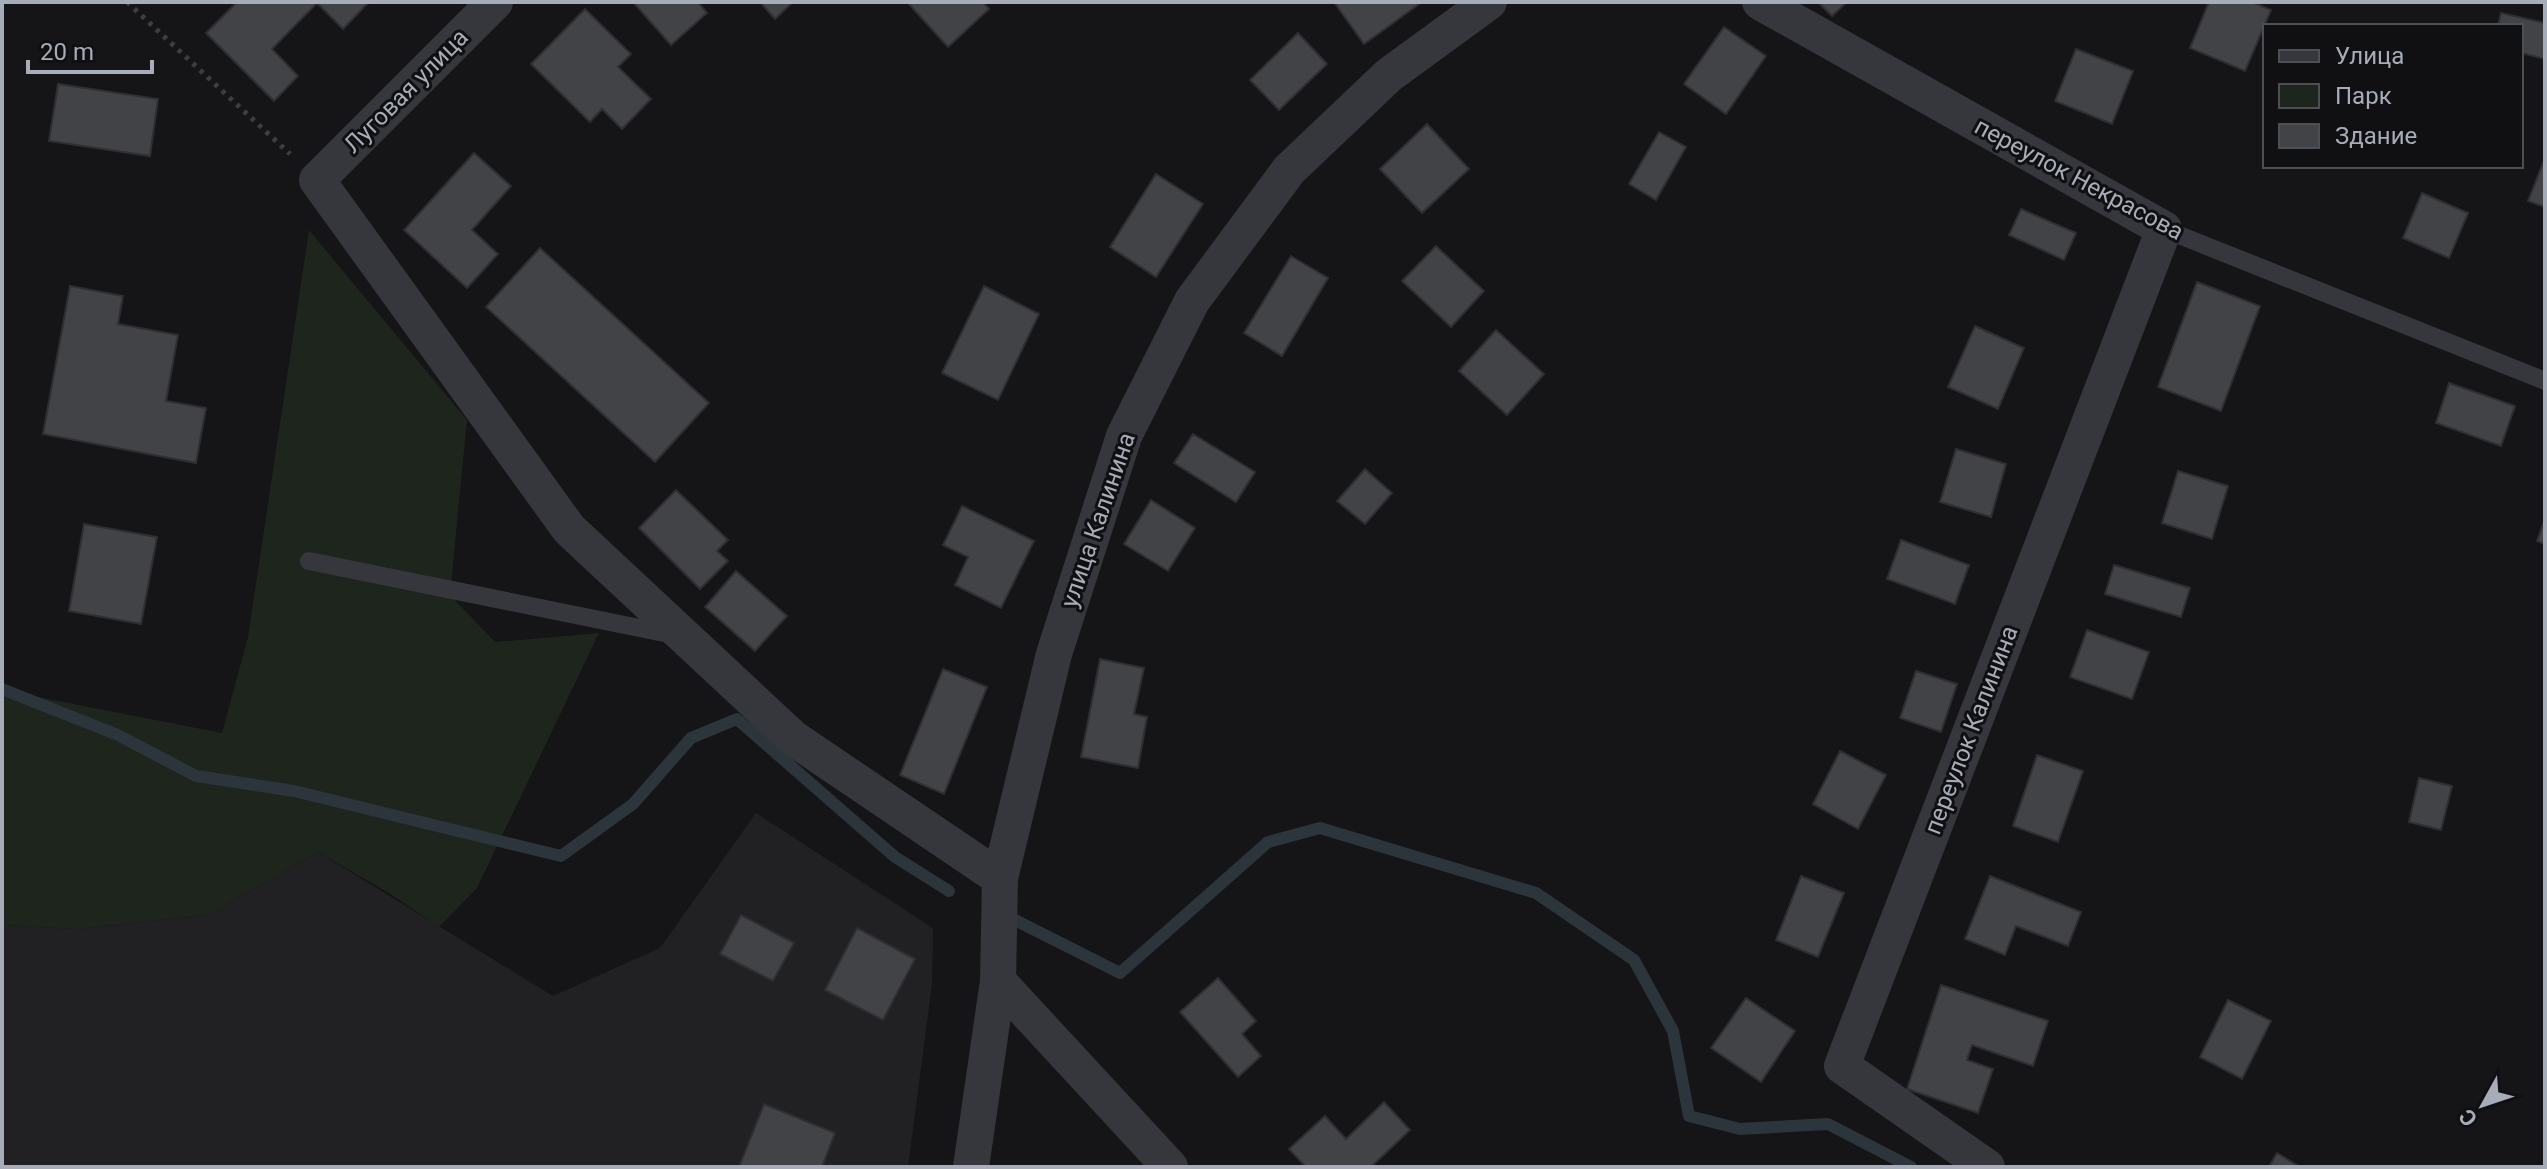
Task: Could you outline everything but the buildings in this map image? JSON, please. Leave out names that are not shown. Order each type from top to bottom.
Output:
[{"type":"street","name":"Луговая улица","points":[[317,180],[495,2]]},
{"type":"street","name":"улица Калинина","points":[[971,1167],[998,981],[1000,878],[1054,654],[1124,436],[1192,301],[1289,170],[1389,75],[1489,2]]},
{"type":"street","name":"переулок Некрасова","points":[[1760,2],[2164,229]]},
{"type":"street","points":[[317,180],[569,529],[793,738],[1000,878]]},
{"type":"street","name":"переулок Калинина","points":[[1987,1167],[1842,1066],[2164,229]]},
{"type":"street","points":[[998,981],[1170,1167]]},
{"type":"lane","name":"переулок Некрасова","points":[[2164,229],[2545,381]]},
{"type":"lane","points":[[309,561],[685,637]]},
{"type":"path","points":[[127,2],[317,180]]},
{"type":"shaded area","points":[[756,813],[933,928],[932,984],[908,1167],[2,1167],[2,925],[76,929],[208,915],[318,852],[553,996],[660,948]]},
{"type":"green space","points":[[309,230],[467,420],[450,595],[495,642],[599,633],[477,888],[439,927],[392,895],[318,852],[208,915],[76,929],[2,925],[2,690],[222,733],[248,637]]},
{"type":"waterway","points":[[2,689],[118,735],[196,776],[294,791],[561,856],[633,804],[691,738],[737,719],[895,857],[949,891]]},
{"type":"waterway","points":[[1011,918],[1120,973],[1268,842],[1320,828],[1536,893],[1634,960],[1673,1031],[1689,1116],[1740,1129],[1828,1124],[1911,1167]]}]
